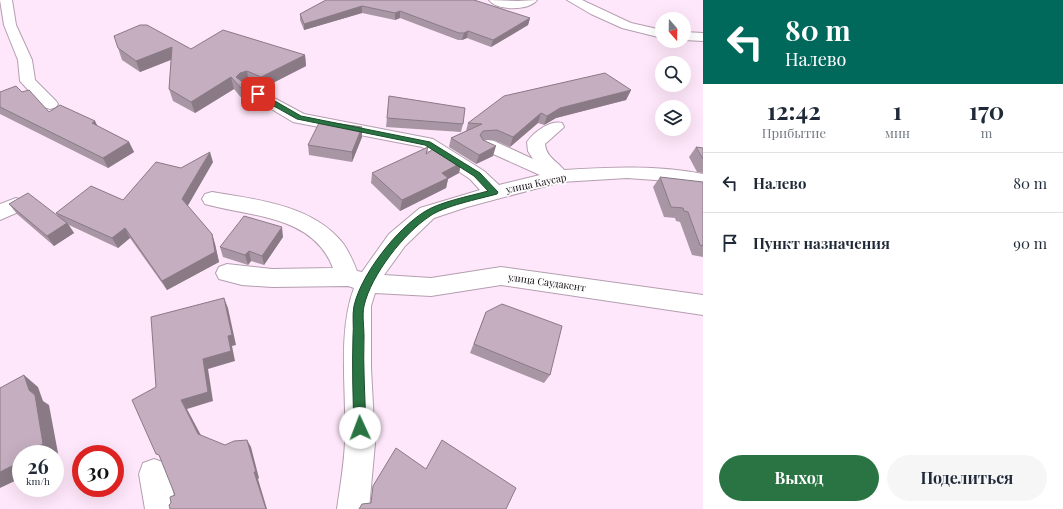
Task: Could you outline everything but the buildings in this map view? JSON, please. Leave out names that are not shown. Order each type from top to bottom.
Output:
[{"type":"street","points":[[6,0],[10,25],[25,60],[28,82],[50,104]]},
{"type":"street","points":[[495,0],[513,5],[529,2],[531,0]]},
{"type":"street","points":[[573,0],[621,25],[636,30],[655,33]]},
{"type":"street","points":[[0,38],[14,34]]},
{"type":"street","points":[[691,37],[703,38]]},
{"type":"street","points":[[248,89],[299,118],[427,143],[477,174],[494,192]]},
{"type":"street","points":[[556,127],[536,142],[535,150],[541,158],[561,176]]},
{"type":"street","points":[[488,145],[528,164],[561,176]]},
{"type":"street","name":"улица Каусар","points":[[354,509],[360,443],[358,280],[383,258],[397,240],[427,213],[494,192],[561,176],[627,172],[683,176],[703,180]]},
{"type":"street","points":[[212,200],[263,207],[290,217],[322,234],[334,247],[358,280]]},
{"type":"street","name":"улица Саудакент","points":[[227,273],[268,279],[358,280],[431,287],[501,276],[703,305]]},
{"type":"street","points":[[154,474],[161,509]]},
{"type":"route","points":[[258,94],[299,118],[427,143],[477,174],[494,192],[427,213],[397,240],[367,283],[359,306],[358,368],[360,428]]}]
